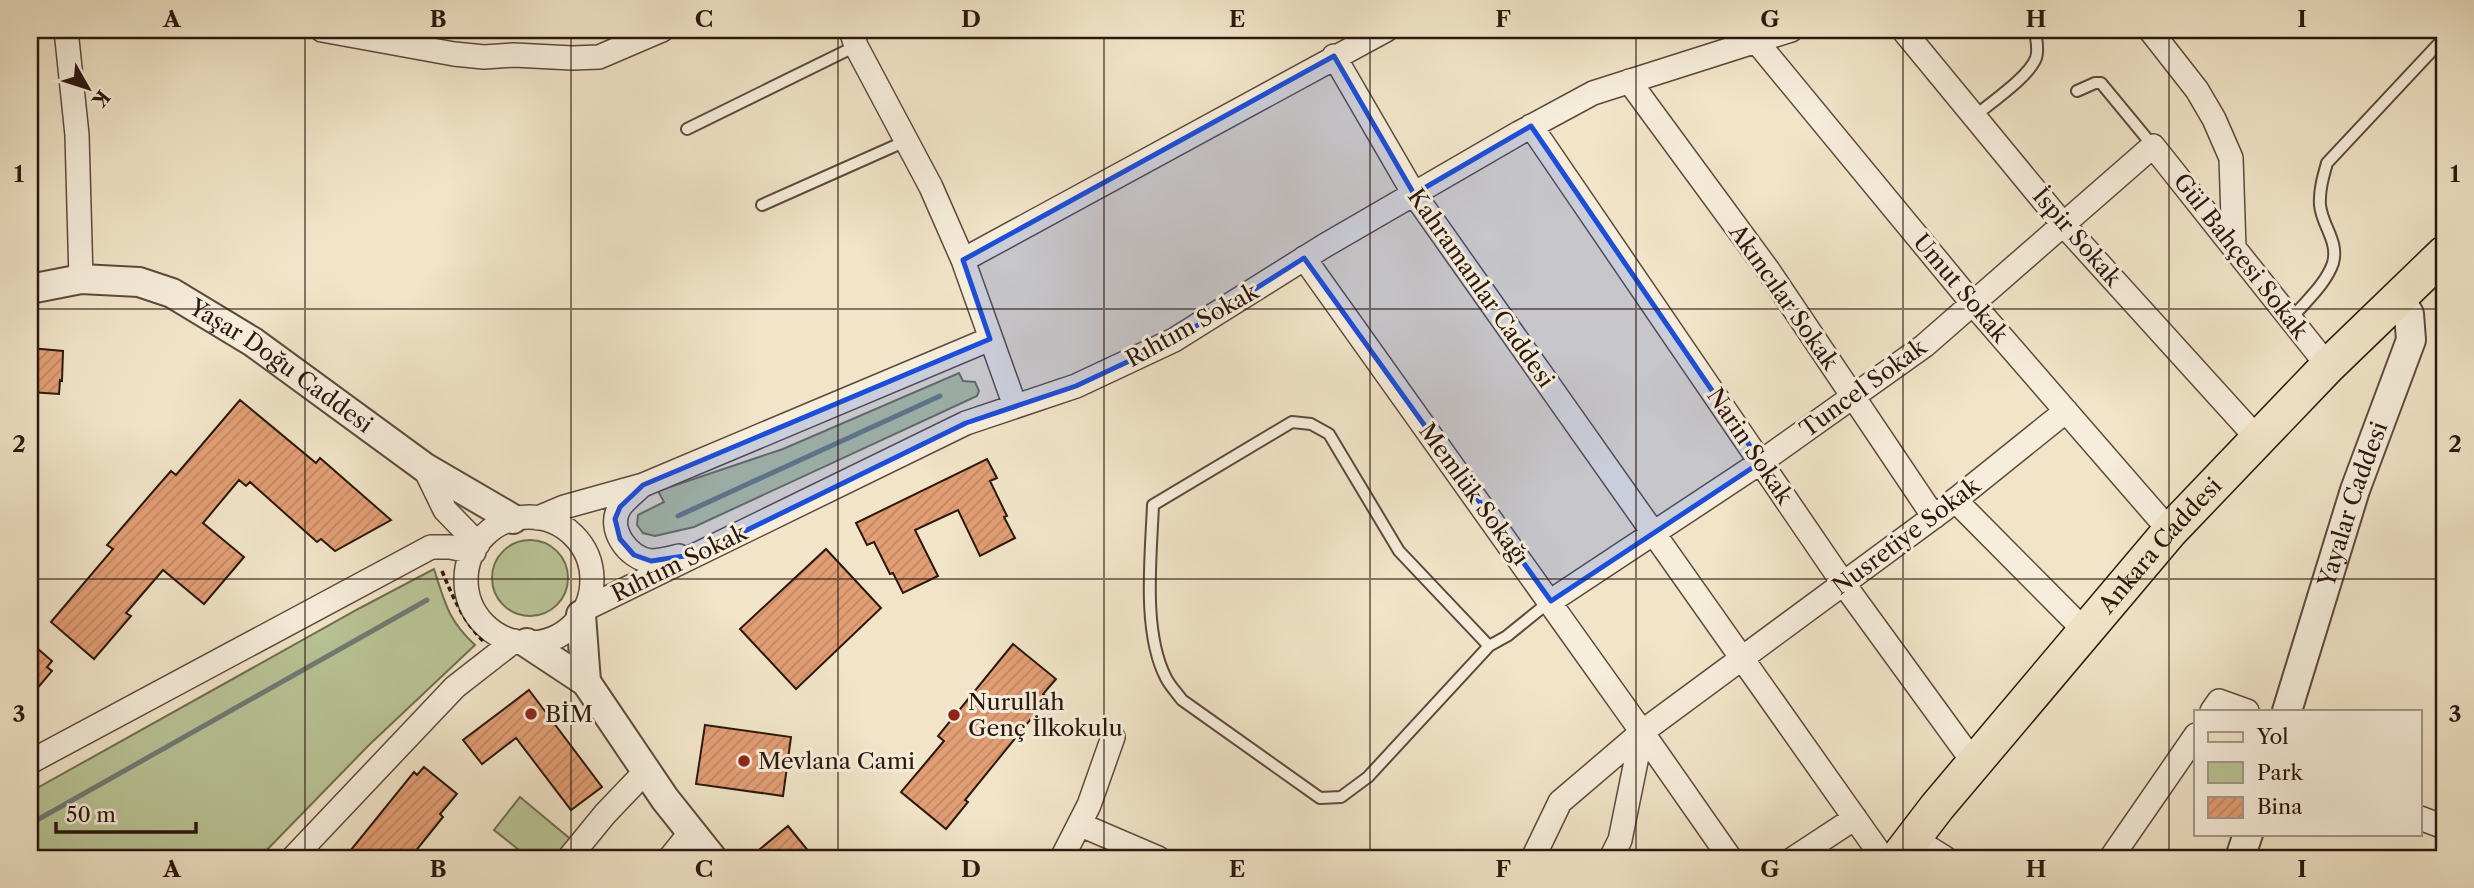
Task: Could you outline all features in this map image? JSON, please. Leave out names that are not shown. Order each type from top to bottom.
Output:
[{"type":"main road","name":"Ankara Caddesi","points":[[1923,856],[2094,645],[2196,529],[2404,306],[2444,254]]},
{"type":"main road","name":"Ankara Caddesi","points":[[1923,856],[1974,763],[2170,531],[2328,366],[2404,306],[2444,282]]},
{"type":"street","points":[[66,30],[77,135],[81,279]]},
{"type":"street","points":[[322,30],[464,55],[572,58],[599,57],[662,30]]},
{"type":"street","points":[[963,260],[1386,30]]},
{"type":"street","name":"Rıhtım Sokak","points":[[583,612],[966,423],[1076,386],[1174,340],[1304,258],[1593,93],[1791,30]]},
{"type":"street","name":"İspir Sokak","points":[[1903,30],[2062,223],[2257,438]]},
{"type":"street","points":[[2150,30],[2197,90],[2214,119],[2231,158],[2234,248]]},
{"type":"street","points":[[854,38],[908,140],[963,260],[1016,407]]},
{"type":"street","name":"Umut Sokak","points":[[1756,41],[1973,304],[2170,531]]},
{"type":"street","name":"Kahramanlar Caddesi","points":[[1334,56],[1414,194],[1883,858]]},
{"type":"street","name":"Akıncılar Sokak","points":[[1629,81],[1768,270],[1934,517]]},
{"type":"street","name":"Narin Sokak","points":[[1531,126],[1843,583],[1974,763]]},
{"type":"street","name":"Gül Bahçesi Sokak","points":[[2153,145],[2328,366]]},
{"type":"street","name":"Tuncel Sokak","points":[[1550,601],[1761,462],[1924,346],[2153,145]]},
{"type":"street","name":"Memlük Sokağı","points":[[1304,258],[1730,858]]},
{"type":"street","name":"Yaşar Doğu Caddesi","points":[[34,284],[81,279],[139,282],[189,302],[253,342],[424,467],[525,519]]},
{"type":"street","name":"Yayalar Caddesi","points":[[2287,710],[2355,490],[2411,340],[2404,306]]},
{"type":"street","points":[[712,858],[646,771],[586,682],[521,642],[493,632],[480,620],[470,603],[466,583],[469,562],[476,548],[494,528],[643,485],[990,339]]},
{"type":"street","name":"Nusretiye Sokak","points":[[1533,858],[1560,802],[1642,732],[1934,517],[2066,411]]},
{"type":"street","points":[[424,467],[445,510],[476,548]]},
{"type":"street","points":[[643,485],[620,507],[615,520],[620,539],[634,555],[651,561],[698,554]]},
{"type":"street","points":[[1955,500],[2085,631]]},
{"type":"street","points":[[293,858],[455,687],[521,642],[545,641],[563,634],[583,612],[592,589],[592,570],[585,550],[572,534],[554,522],[525,519]]},
{"type":"street","points":[[30,762],[431,547],[476,548]]},
{"type":"street","points":[[583,612],[586,682]]},
{"type":"street","points":[[2213,710],[2219,701],[2244,710]]},
{"type":"street","points":[[1611,858],[1620,840],[1642,732]]},
{"type":"street","points":[[1062,858],[1081,825],[1113,737]]},
{"type":"street","points":[[2110,858],[2194,738]]},
{"type":"street","points":[[569,858],[605,814],[646,771]]},
{"type":"street","points":[[1794,858],[1855,818]]},
{"type":"street","points":[[1081,825],[1158,858]]},
{"type":"street","points":[[670,858],[691,832]]},
{"type":"street","points":[[2240,858],[2247,836]]},
{"type":"lane","points":[[1975,117],[2022,77],[2033,64],[2038,49],[2035,30]]},
{"type":"lane","points":[[2291,319],[2322,283],[2333,262],[2333,241],[2320,207],[2321,182],[2327,163],[2444,37]]},
{"type":"lane","points":[[687,129],[854,38]]},
{"type":"lane","points":[[2077,91],[2101,83],[2153,145]]},
{"type":"lane","points":[[762,205],[908,140]]},
{"type":"lane","points":[[1489,646],[1399,551],[1329,434],[1311,424],[1292,422],[1153,505],[1151,624],[1157,654],[1166,679],[1182,700],[1320,797],[1341,796],[1368,777],[1489,646],[1507,636],[1550,601]]},
{"type":"path","points":[[442,571],[456,605],[469,626],[488,647]]},
{"type":"highlighted area","points":[[1334,56],[1414,194],[1531,126],[1761,462],[1551,601],[1304,258],[1174,340],[1076,386],[966,423],[698,554],[651,561],[634,555],[620,539],[615,519],[620,507],[643,485],[990,339],[963,260]]},
{"type":"green space","points":[[959,373],[963,381],[975,382],[979,391],[977,396],[694,527],[655,536],[643,533],[637,525],[638,515],[664,502],[658,491],[783,449]]},
{"type":"green space","points":[[530,540],[544,543],[557,551],[565,564],[568,578],[565,592],[557,605],[544,613],[530,616],[516,613],[503,605],[495,592],[492,578],[495,564],[503,551],[516,543]]},
{"type":"green space","points":[[434,569],[453,619],[475,645],[369,745],[259,858],[30,858],[30,792]]},
{"type":"green space","points":[[520,797],[574,842],[561,858],[529,858],[494,830]]},
{"type":"building","points":[[30,348],[63,351],[59,394],[30,392]]},
{"type":"building","points":[[240,400],[316,463],[320,458],[391,520],[335,551],[321,539],[317,542],[250,482],[246,486],[239,480],[203,523],[244,557],[204,604],[163,570],[126,613],[131,616],[94,659],[51,622],[113,549],[107,545],[171,471],[176,475]]},
{"type":"building","points":[[987,459],[997,478],[990,481],[1015,538],[980,556],[958,510],[915,530],[938,576],[903,593],[874,542],[867,545],[856,523]]},
{"type":"building","points":[[826,549],[881,608],[796,689],[740,629]]},
{"type":"building","points":[[30,642],[52,661],[47,667],[52,671],[30,697]]},
{"type":"building","points":[[1013,644],[1056,679],[1043,694],[1048,698],[965,800],[968,802],[946,829],[901,792],[944,741],[938,736]]},
{"type":"building","points":[[529,690],[602,787],[571,810],[516,738],[482,764],[463,740]]},
{"type":"building","name":"Mevlana Cami","points":[[705,725],[791,737],[783,796],[696,784]]},
{"type":"building","points":[[424,767],[457,794],[440,814],[443,817],[410,858],[359,858],[350,851],[414,772],[417,775]]},
{"type":"building","points":[[788,826],[814,858],[749,858]]},
{"type":"waterway","points":[[678,516],[940,396]]},
{"type":"waterway","points":[[30,824],[427,600]]},
{"type":"place","name":"BİM","points":[[531,714]]},
{"type":"place","name":"Nurullah Genç İlkokulu","points":[[954,715]]},
{"type":"place","name":"Mevlana Cami","points":[[744,761]]}]
